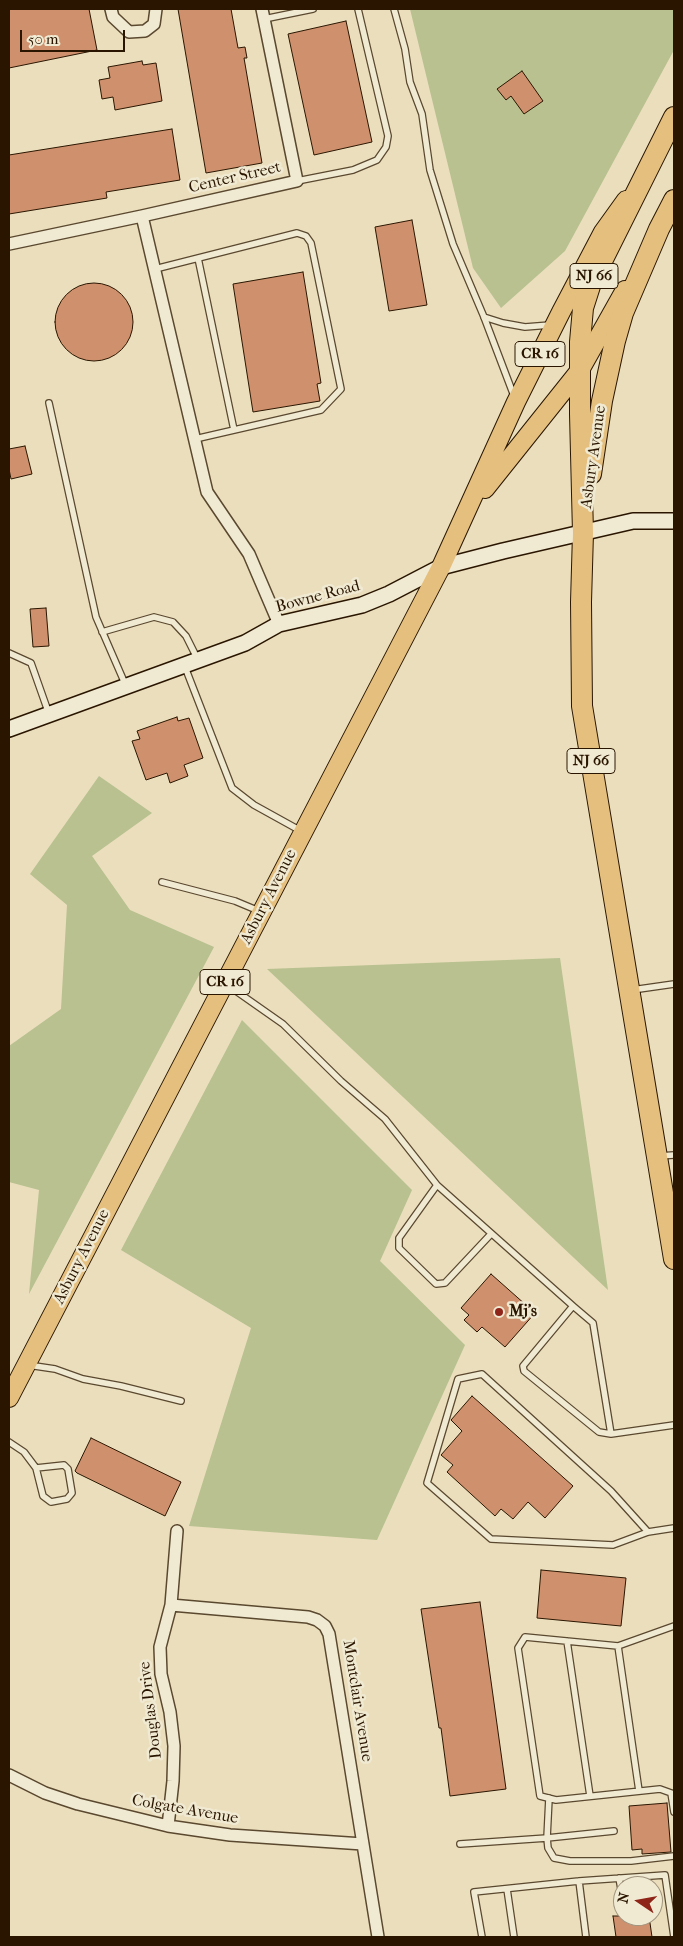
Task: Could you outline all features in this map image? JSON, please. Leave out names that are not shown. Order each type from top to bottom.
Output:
[{"type":"highway","name":"Asbury Avenue","points":[[583,533],[580,370],[583,308],[591,283],[674,117]]},
{"type":"highway","name":"Asbury Avenue","points":[[583,533],[601,409],[615,341],[623,313],[659,229],[674,200]]},
{"type":"highway","name":"NJ 66","points":[[583,533],[581,602],[582,706],[630,990],[666,1156],[674,1259]]},
{"type":"main road","name":"Asbury Avenue","points":[[9,1398],[441,567],[516,402],[561,312],[603,232],[622,204],[638,189]]},
{"type":"main road","name":"Asbury Avenue","points":[[459,530],[487,486],[580,370],[659,229]]},
{"type":"street","points":[[111,9],[113,17],[129,32],[145,30],[154,24],[156,9]]},
{"type":"street","name":"Center Street","points":[[9,244],[297,181],[263,14]]},
{"type":"street","points":[[142,216],[206,492],[249,554],[279,624]]},
{"type":"street","name":"Bowne Road","points":[[9,729],[245,643],[279,624],[362,605],[389,594],[441,567],[633,521],[674,521]]},
{"type":"street","name":"Douglas Drive","points":[[168,1826],[173,1781],[174,1746],[170,1712],[160,1666],[162,1634],[171,1604],[176,1531]]},
{"type":"street","name":"Montclair Avenue","points":[[171,1604],[308,1617],[317,1620],[330,1634],[378,1937]]},
{"type":"street","name":"Colgate Avenue","points":[[9,1775],[45,1793],[78,1804],[168,1826],[230,1836],[363,1844]]},
{"type":"lane","points":[[263,14],[312,9]]},
{"type":"lane","points":[[297,181],[354,170],[377,160],[386,147],[388,136],[358,9]]},
{"type":"lane","points":[[394,9],[405,48],[410,82],[422,114],[430,170],[452,244],[484,317],[516,402]]},
{"type":"lane","points":[[155,269],[297,234],[306,236],[311,243],[341,389],[320,410],[194,439]]},
{"type":"lane","points":[[198,258],[234,430]]},
{"type":"lane","points":[[484,317],[503,324],[525,327],[549,327],[555,322],[561,312]]},
{"type":"lane","points":[[49,403],[96,617],[126,686]]},
{"type":"lane","points":[[102,632],[154,617],[173,622],[186,636],[191,662],[232,788],[254,805],[302,832]]},
{"type":"lane","points":[[9,653],[31,663],[49,714]]},
{"type":"lane","points":[[162,882],[235,900],[261,912]]},
{"type":"lane","points":[[225,982],[283,1024],[341,1081],[385,1119],[437,1185],[593,1323],[611,1434]]},
{"type":"lane","points":[[630,990],[674,984]]},
{"type":"lane","points":[[437,1185],[399,1238],[399,1248],[436,1284],[445,1283],[491,1234]]},
{"type":"lane","points":[[573,1306],[523,1366],[524,1371],[599,1432],[611,1434],[674,1424]]},
{"type":"lane","points":[[26,1365],[55,1369],[83,1379],[181,1401]]},
{"type":"lane","points":[[648,1532],[611,1491],[482,1374],[458,1379],[427,1483],[491,1539],[613,1545],[648,1532],[674,1528]]},
{"type":"lane","points":[[9,1442],[24,1452],[36,1468],[43,1496],[51,1502],[67,1499],[72,1493],[68,1469],[64,1465],[36,1468]]},
{"type":"lane","points":[[674,1626],[618,1646],[525,1637],[518,1648],[540,1796],[556,1800],[660,1790],[672,1793],[674,1812]]},
{"type":"lane","points":[[567,1641],[590,1796]]},
{"type":"lane","points":[[618,1646],[639,1792]]},
{"type":"lane","points":[[549,1798],[547,1838],[548,1848],[554,1858],[570,1861],[631,1861],[674,1856]]},
{"type":"lane","points":[[460,1844],[614,1831]]},
{"type":"lane","points":[[649,1876],[664,1875],[674,1937]]},
{"type":"lane","points":[[482,1937],[474,1892],[613,1878]]},
{"type":"lane","points":[[579,1881],[586,1937]]},
{"type":"lane","points":[[507,1889],[514,1937]]},
{"type":"green space","points":[[410,9],[674,9],[674,50],[565,251],[501,308],[473,268]]},
{"type":"green space","points":[[99,776],[152,813],[92,856],[130,910],[214,947],[29,1294],[39,1190],[9,1182],[9,1046],[61,1009],[67,905],[30,874]]},
{"type":"green space","points":[[560,958],[608,1290],[267,969]]},
{"type":"green space","points":[[242,1020],[412,1190],[380,1261],[465,1345],[377,1540],[189,1526],[251,1328],[121,1250]]},
{"type":"building","points":[[9,9],[89,9],[97,50],[9,68]]},
{"type":"building","points":[[178,9],[231,9],[238,48],[245,47],[247,58],[244,58],[262,163],[206,173]]},
{"type":"building","points":[[346,21],[372,142],[314,155],[288,34]]},
{"type":"building","points":[[142,61],[143,65],[156,63],[162,101],[115,110],[113,97],[102,99],[99,80],[110,78],[108,67]]},
{"type":"building","points":[[522,71],[543,101],[524,114],[511,96],[506,100],[497,89]]},
{"type":"building","points":[[172,129],[180,180],[106,192],[107,198],[9,214],[9,155]]},
{"type":"building","points":[[412,220],[427,305],[389,311],[375,227]]},
{"type":"building","points":[[303,272],[321,383],[317,384],[320,401],[253,412],[233,284]]},
{"type":"building","points":[[94,283],[109,286],[121,295],[130,307],[133,322],[130,337],[121,349],[109,358],[94,361],[79,358],[67,349],[58,337],[55,322],[58,307],[67,295],[79,286]]},
{"type":"building","points":[[25,446],[32,474],[11,479],[9,449]]},
{"type":"building","points":[[46,608],[49,646],[33,647],[30,609]]},
{"type":"building","points":[[177,717],[178,721],[189,718],[203,758],[184,765],[188,776],[170,783],[167,773],[146,780],[132,741],[140,739],[137,731]]},
{"type":"building","name":"Mj's","points":[[491,1274],[535,1313],[505,1347],[482,1327],[477,1332],[464,1320],[469,1315],[461,1308]]},
{"type":"building","points":[[472,1396],[573,1486],[545,1518],[528,1502],[513,1519],[501,1509],[495,1516],[447,1472],[453,1465],[441,1455],[462,1431],[451,1420]]},
{"type":"building","points":[[91,1438],[181,1482],[165,1516],[75,1471]]},
{"type":"building","points":[[541,1570],[626,1578],[621,1626],[537,1618]]},
{"type":"building","points":[[480,1602],[506,1789],[450,1796],[441,1728],[439,1728],[421,1609]]},
{"type":"building","points":[[667,1803],[671,1852],[642,1854],[642,1849],[632,1850],[629,1806]]},
{"type":"building","points":[[614,1926],[650,1926],[652,1937],[616,1937]]},
{"type":"place","name":"Mj's","points":[[499,1312]]}]
